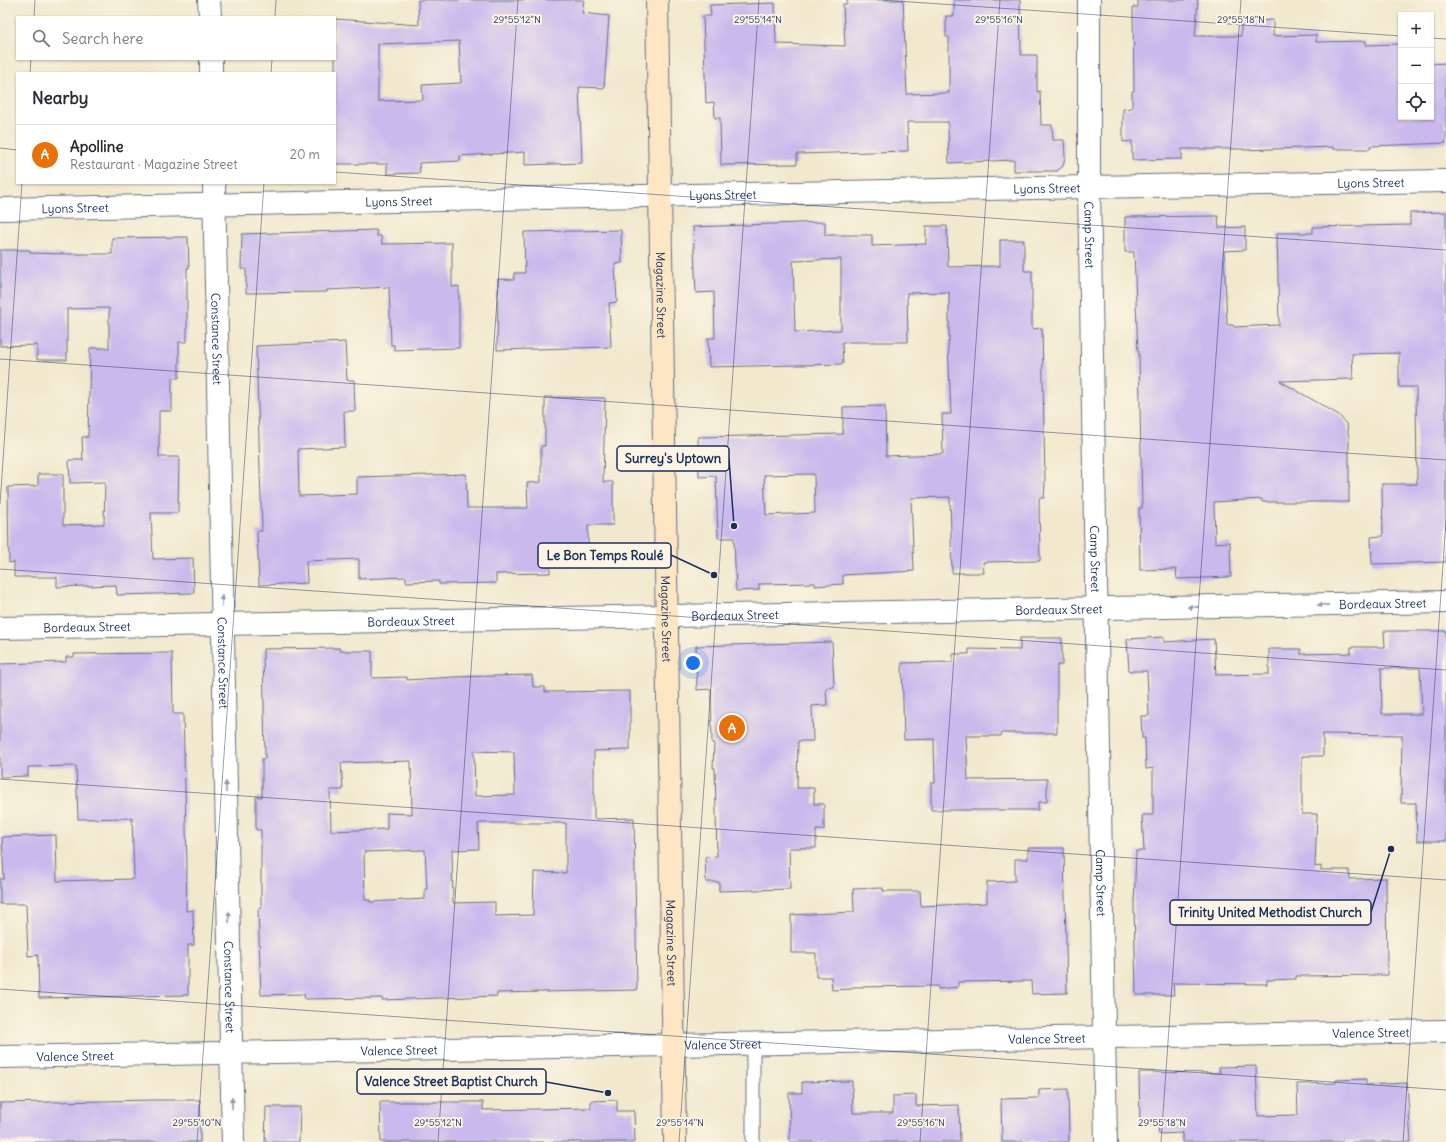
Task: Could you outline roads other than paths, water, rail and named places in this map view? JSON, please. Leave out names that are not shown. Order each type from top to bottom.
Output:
[{"type":"street","points":[[209,0],[210,16]]},
{"type":"street","name":"Magazine Street","points":[[657,0],[674,1142]]},
{"type":"street","name":"Camp Street","points":[[1089,0],[1089,187],[1106,1142]]},
{"type":"street","points":[[211,60],[211,72]]},
{"type":"street","name":"Lyons Street","points":[[0,209],[1089,187],[1446,182]]},
{"type":"street","name":"Constance Street","points":[[214,184],[233,1142]]},
{"type":"street","name":"Bordeaux Street","points":[[0,628],[1446,602]]},
{"type":"street","name":"Valence Street","points":[[0,1057],[1446,1031]]},
{"type":"lane","points":[[753,1044],[753,1142]]},
{"type":"place","name":"Surrey's Uptown","points":[[734,526]]},
{"type":"place","name":"Le Bon Temps Roulé","points":[[714,575]]},
{"type":"place","name":"Apolline","points":[[732,728]]},
{"type":"place","name":"Trinity United Methodist Church","points":[[1391,849]]},
{"type":"place","name":"Valence Street Baptist Church","points":[[608,1093]]}]
